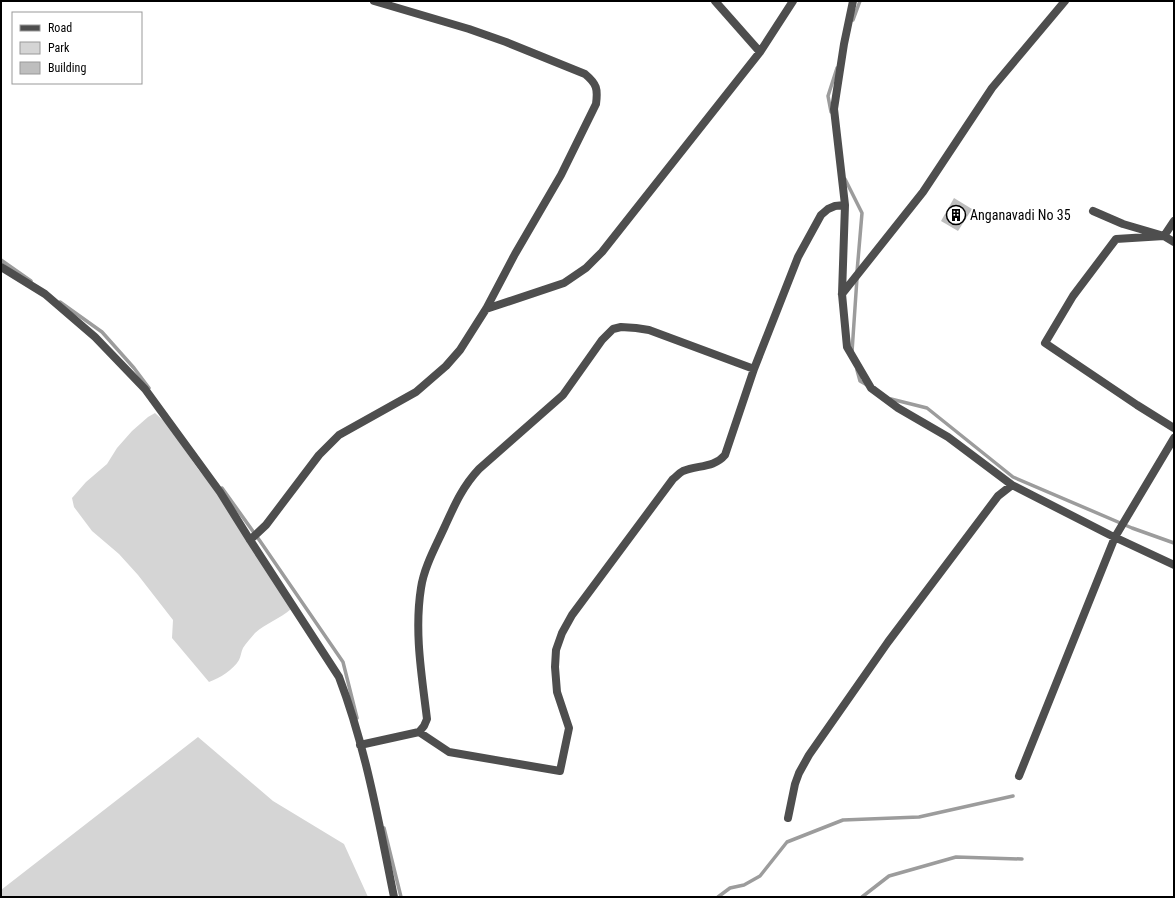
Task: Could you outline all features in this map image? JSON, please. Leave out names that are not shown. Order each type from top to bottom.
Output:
[{"type":"street","points":[[252,539],[266,525],[319,455],[339,435],[416,392],[446,366],[460,350],[486,309],[515,254],[561,175],[596,104],[596,86],[593,80],[585,74],[506,42],[469,29],[374,1]]},
{"type":"street","points":[[715,1],[760,52]]},
{"type":"street","points":[[486,309],[564,283],[586,268],[602,252],[760,52],[793,1]]},
{"type":"street","points":[[853,1],[844,44],[834,109],[845,205],[842,294],[847,347],[871,388],[898,408],[948,437],[1012,484],[1115,537],[1174,565]]},
{"type":"street","points":[[842,294],[923,192],[992,88],[1065,1]]},
{"type":"street","points":[[419,732],[450,752],[560,771],[569,728],[557,692],[555,667],[556,650],[562,633],[572,615],[673,479],[681,472],[699,466],[711,465],[725,455],[754,369],[798,257],[821,215],[828,209],[845,205]]},
{"type":"street","points":[[1093,211],[1123,224],[1164,236],[1174,242]]},
{"type":"street","points":[[1164,236],[1174,221]]},
{"type":"street","points":[[1164,236],[1116,239],[1073,296],[1045,343],[1174,428]]},
{"type":"street","points":[[1,267],[45,294],[95,337],[127,369],[144,389],[220,492],[252,539],[339,677],[348,700],[368,773],[394,897]]},
{"type":"street","points":[[360,745],[419,732],[427,719],[419,655],[419,612],[421,587],[428,564],[468,480],[563,396],[602,340],[613,329],[621,327],[649,330],[754,369]]},
{"type":"street","points":[[1019,776],[1115,537],[1174,438]]},
{"type":"street","points":[[788,818],[795,784],[809,755],[888,642],[998,496],[1012,484]]},
{"type":"green space","points":[[155,413],[166,423],[198,469],[215,490],[291,609],[255,633],[243,648],[239,660],[233,667],[222,676],[209,682],[172,638],[173,620],[138,575],[119,554],[92,531],[74,507],[72,498],[86,482],[107,464],[117,448],[132,431]]},
{"type":"green space","points":[[198,737],[273,801],[344,844],[368,897],[1,897],[1,890]]},
{"type":"building","name":"Anganavadi No 35","points":[[954,198],[972,209],[958,231],[941,221]]},
{"type":"waterway","points":[[853,20],[860,1]]},
{"type":"waterway","points":[[831,112],[828,96],[837,68]]},
{"type":"waterway","points":[[845,179],[862,213],[857,272]]},
{"type":"waterway","points":[[1,260],[31,281]]},
{"type":"waterway","points":[[852,352],[857,278]]},
{"type":"waterway","points":[[60,302],[102,332],[134,368],[149,388]]},
{"type":"waterway","points":[[857,370],[860,381],[867,385]]},
{"type":"waterway","points":[[891,399],[927,408],[1013,477],[1132,528],[1174,543]]},
{"type":"waterway","points":[[222,488],[343,662],[357,718]]},
{"type":"waterway","points":[[718,897],[730,888],[744,885],[760,876],[787,842],[843,820],[919,817],[1013,796]]},
{"type":"waterway","points":[[384,828],[401,897]]},
{"type":"waterway","points":[[862,897],[889,876],[956,857],[1022,859]]},
{"type":"place","name":"Anganavadi No 35","points":[[956,215]]}]
